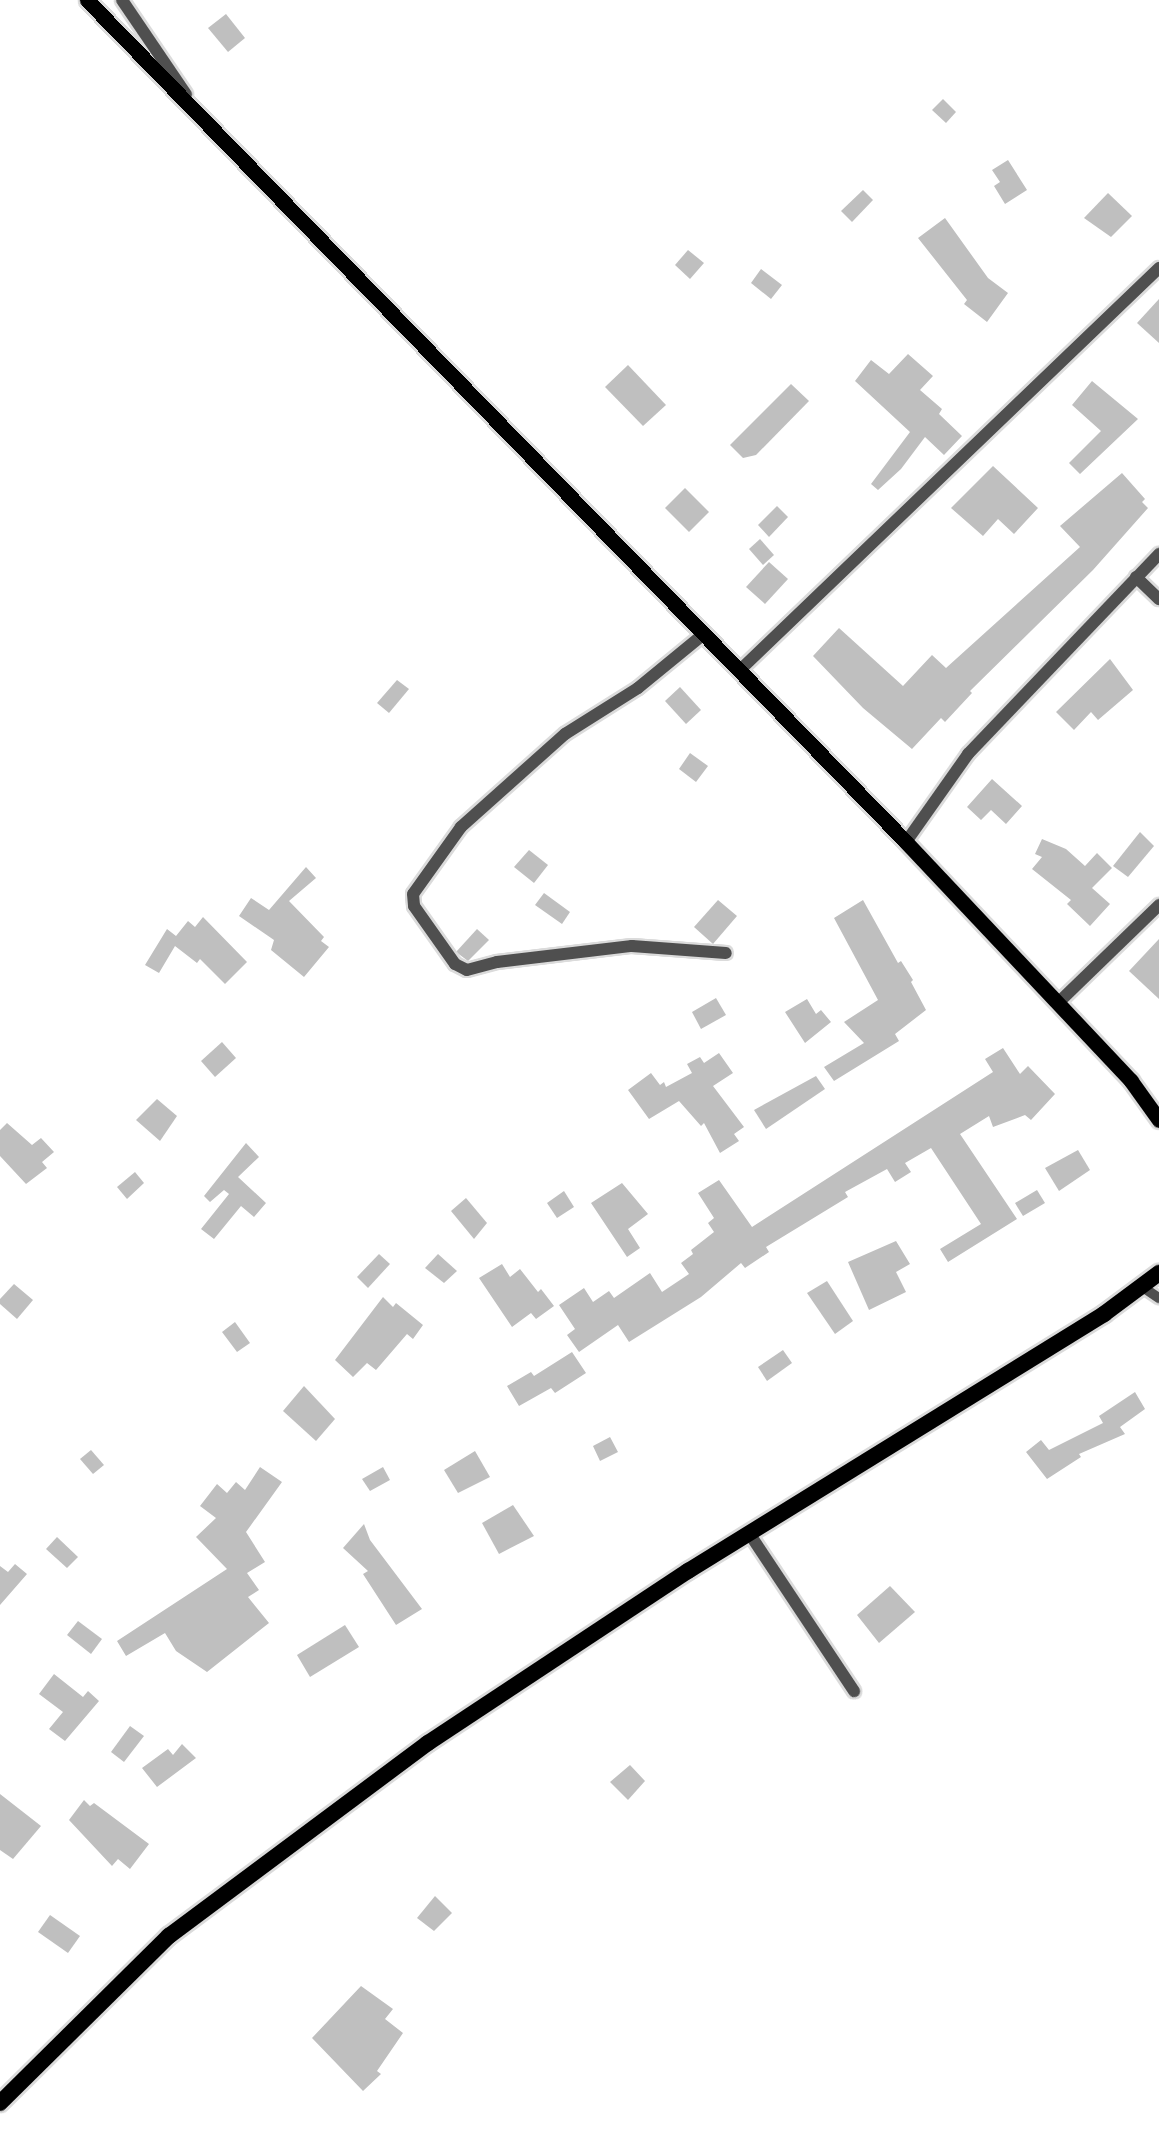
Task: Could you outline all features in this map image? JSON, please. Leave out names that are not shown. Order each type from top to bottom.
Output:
[{"type":"highway","points":[[0,2103],[169,1936],[428,1743],[749,1533],[1104,1314],[1159,1273]]},
{"type":"main road","points":[[87,0],[906,842],[1131,1081],[1159,1120]]},
{"type":"main road","points":[[1131,1081],[1159,1100]]},
{"type":"street","points":[[122,0],[203,120]]},
{"type":"street","points":[[740,670],[1159,268]]},
{"type":"street","points":[[906,842],[968,754],[1159,554]]},
{"type":"street","points":[[1136,577],[1159,599]]},
{"type":"street","points":[[705,633],[638,688],[565,734],[461,827],[413,894],[414,906],[455,963],[467,970],[497,962],[632,946],[726,953]]},
{"type":"street","points":[[1058,1003],[1159,904]]},
{"type":"street","points":[[749,1533],[854,1690]]},
{"type":"lane","points":[[1142,1286],[1159,1298]]},
{"type":"building","points":[[226,14],[245,38],[228,52],[208,28]]},
{"type":"building","points":[[943,99],[956,112],[946,123],[932,110]]},
{"type":"building","points":[[1008,160],[1027,190],[1005,204],[994,186],[1000,182],[992,170]]},
{"type":"building","points":[[863,190],[873,200],[852,222],[841,211]]},
{"type":"building","points":[[1108,193],[1132,216],[1111,237],[1084,218]]},
{"type":"building","points":[[945,218],[988,278],[1008,293],[987,322],[964,304],[967,300],[918,238]]},
{"type":"building","points":[[688,250],[704,263],[690,279],[675,265]]},
{"type":"building","points":[[761,269],[782,285],[771,299],[751,283]]},
{"type":"building","points":[[1159,299],[1159,343],[1137,323]]},
{"type":"building","points":[[908,354],[933,376],[920,390],[942,409],[939,414],[962,436],[944,455],[925,437],[901,469],[878,490],[871,484],[910,432],[855,381],[871,360],[889,374]]},
{"type":"building","points":[[628,365],[666,405],[643,426],[605,387]]},
{"type":"building","points":[[1092,381],[1138,419],[1080,474],[1069,463],[1101,431],[1072,405]]},
{"type":"building","points":[[791,384],[809,401],[756,455],[743,458],[730,445]]},
{"type":"building","points":[[993,466],[1038,508],[1014,534],[998,519],[983,536],[951,508]]},
{"type":"building","points":[[1122,473],[1145,499],[1142,502],[1148,508],[1093,570],[970,691],[972,693],[945,722],[941,718],[912,749],[863,708],[813,656],[839,628],[903,686],[932,655],[946,668],[1080,547],[1060,526]]},
{"type":"building","points":[[685,488],[709,512],[689,532],[665,508]]},
{"type":"building","points":[[777,506],[788,517],[769,537],[758,525]]},
{"type":"building","points":[[760,539],[774,555],[763,565],[749,549]]},
{"type":"building","points":[[769,562],[788,579],[765,604],[746,587]]},
{"type":"building","points":[[1110,659],[1133,690],[1098,720],[1091,712],[1074,730],[1056,712]]},
{"type":"building","points":[[397,680],[409,689],[389,713],[377,703]]},
{"type":"building","points":[[680,687],[701,710],[686,724],[665,701]]},
{"type":"building","points":[[690,753],[708,766],[696,782],[679,769]]},
{"type":"building","points":[[992,779],[1022,806],[1006,824],[991,810],[981,820],[967,807]]},
{"type":"building","points":[[1140,832],[1154,846],[1128,877],[1113,866]]},
{"type":"building","points":[[1042,839],[1066,849],[1085,866],[1097,853],[1112,868],[1092,888],[1110,904],[1090,926],[1067,904],[1071,900],[1032,869],[1042,857],[1035,854]]},
{"type":"building","points":[[529,850],[548,865],[534,883],[514,867]]},
{"type":"building","points":[[306,867],[316,878],[289,901],[324,937],[321,941],[329,947],[304,977],[271,950],[274,940],[239,916],[251,898],[269,910]]},
{"type":"building","points":[[544,893],[570,912],[562,924],[535,905]]},
{"type":"building","points":[[718,900],[737,916],[713,944],[694,927]]},
{"type":"building","points":[[863,900],[898,963],[901,961],[913,980],[911,982],[926,1010],[895,1034],[899,1041],[834,1081],[824,1067],[864,1043],[844,1022],[878,1000],[834,918]]},
{"type":"building","points":[[203,917],[247,962],[225,984],[200,959],[197,963],[175,946],[159,973],[145,965],[167,929],[176,936],[188,921],[195,927]]},
{"type":"building","points":[[477,929],[489,940],[468,961],[456,952]]},
{"type":"building","points":[[1159,939],[1159,999],[1129,971]]},
{"type":"building","points":[[716,998],[726,1015],[701,1029],[692,1012]]},
{"type":"building","points":[[807,999],[816,1014],[821,1010],[831,1022],[805,1043],[785,1012]]},
{"type":"building","points":[[222,1042],[236,1058],[215,1077],[201,1061]]},
{"type":"building","points":[[1003,1048],[1020,1074],[1028,1066],[1055,1094],[1031,1120],[1025,1115],[993,1127],[989,1116],[960,1134],[1017,1219],[948,1262],[940,1249],[981,1224],[931,1148],[905,1163],[911,1172],[895,1182],[887,1169],[845,1192],[848,1197],[766,1247],[769,1252],[745,1268],[741,1263],[701,1297],[629,1342],[618,1325],[579,1352],[567,1335],[575,1329],[559,1305],[584,1288],[593,1302],[609,1291],[614,1298],[650,1273],[662,1292],[689,1274],[681,1263],[693,1254],[691,1250],[714,1232],[708,1223],[714,1218],[698,1193],[719,1180],[752,1227],[993,1072],[985,1059]]},
{"type":"building","points":[[719,1053],[733,1073],[713,1086],[744,1127],[734,1134],[739,1141],[720,1153],[704,1123],[701,1126],[679,1101],[649,1119],[628,1090],[651,1073],[660,1085],[664,1082],[666,1087],[692,1073],[687,1064],[700,1057],[704,1063]]},
{"type":"building","points":[[816,1076],[825,1089],[766,1129],[754,1110]]},
{"type":"building","points":[[157,1099],[177,1116],[160,1141],[136,1120]]},
{"type":"building","points":[[7,1123],[32,1145],[41,1138],[54,1152],[42,1162],[47,1168],[26,1184],[0,1156],[0,1130]]},
{"type":"building","points":[[246,1143],[259,1157],[238,1177],[266,1203],[254,1217],[241,1206],[214,1239],[201,1229],[229,1194],[224,1190],[210,1202],[204,1196]]},
{"type":"building","points":[[1078,1150],[1090,1170],[1059,1191],[1045,1168]]},
{"type":"building","points":[[135,1172],[144,1183],[127,1199],[117,1187]]},
{"type":"building","points":[[622,1183],[648,1214],[628,1229],[640,1248],[627,1257],[591,1203]]},
{"type":"building","points":[[1037,1190],[1045,1203],[1023,1216],[1015,1203]]},
{"type":"building","points":[[564,1191],[574,1207],[557,1218],[547,1203]]},
{"type":"building","points":[[466,1198],[487,1223],[474,1239],[451,1211]]},
{"type":"building","points":[[896,1241],[910,1264],[896,1272],[906,1292],[869,1310],[848,1262]]},
{"type":"building","points":[[379,1254],[390,1264],[368,1288],[357,1277]]},
{"type":"building","points":[[438,1254],[457,1271],[444,1283],[425,1268]]},
{"type":"building","points":[[502,1264],[510,1277],[520,1269],[538,1292],[541,1289],[554,1306],[536,1319],[531,1313],[512,1327],[479,1278]]},
{"type":"building","points":[[827,1281],[853,1321],[835,1334],[807,1293]]},
{"type":"building","points":[[14,1284],[33,1300],[17,1319],[0,1304],[0,1299]]},
{"type":"building","points":[[383,1297],[393,1307],[396,1303],[423,1325],[413,1339],[407,1334],[376,1370],[367,1363],[353,1377],[335,1360]]},
{"type":"building","points":[[235,1322],[250,1343],[237,1352],[222,1332]]},
{"type":"building","points":[[783,1350],[792,1363],[767,1381],[758,1367]]},
{"type":"building","points":[[572,1352],[586,1373],[555,1393],[551,1388],[519,1406],[507,1386],[531,1372],[534,1376]]},
{"type":"building","points":[[304,1386],[335,1419],[316,1441],[283,1411]]},
{"type":"building","points":[[1135,1392],[1145,1409],[1120,1427],[1125,1434],[1079,1454],[1081,1457],[1047,1479],[1026,1452],[1041,1440],[1049,1450],[1103,1423],[1099,1416]]},
{"type":"building","points":[[610,1437],[618,1452],[600,1461],[593,1446]]},
{"type":"building","points":[[91,1450],[104,1465],[93,1474],[80,1459]]},
{"type":"building","points":[[475,1451],[490,1477],[458,1493],[444,1470]]},
{"type":"building","points":[[260,1467],[282,1482],[246,1532],[265,1562],[247,1573],[259,1590],[248,1597],[269,1623],[207,1672],[176,1651],[165,1633],[126,1656],[117,1641],[227,1569],[196,1537],[216,1518],[200,1506],[217,1484],[227,1493],[236,1482],[245,1490]]},
{"type":"building","points":[[383,1467],[390,1480],[370,1491],[362,1479]]},
{"type":"building","points":[[513,1505],[534,1536],[499,1554],[482,1523]]},
{"type":"building","points":[[364,1524],[370,1540],[422,1609],[396,1625],[363,1574],[368,1571],[343,1548]]},
{"type":"building","points":[[57,1537],[78,1557],[67,1568],[46,1549]]},
{"type":"building","points":[[15,1564],[27,1574],[0,1605],[0,1566],[8,1572]]},
{"type":"building","points":[[890,1586],[915,1612],[879,1643],[857,1615]]},
{"type":"building","points":[[78,1621],[102,1639],[91,1654],[67,1635]]},
{"type":"building","points":[[345,1625],[359,1647],[310,1677],[297,1655]]},
{"type":"building","points":[[54,1674],[83,1697],[88,1691],[99,1701],[65,1741],[49,1729],[63,1712],[39,1694]]},
{"type":"building","points":[[130,1726],[144,1736],[124,1762],[111,1752]]},
{"type":"building","points":[[182,1744],[196,1758],[157,1787],[142,1768],[168,1749],[173,1755]]},
{"type":"building","points":[[630,1765],[645,1781],[628,1800],[610,1782]]},
{"type":"building","points":[[0,1794],[41,1826],[13,1859],[0,1850]]},
{"type":"building","points":[[84,1800],[90,1806],[94,1803],[149,1844],[130,1869],[118,1859],[112,1866],[69,1820]]},
{"type":"building","points":[[435,1896],[452,1913],[434,1931],[417,1918]]},
{"type":"building","points":[[50,1915],[80,1936],[68,1953],[38,1932]]},
{"type":"building","points":[[361,1986],[393,2009],[385,2019],[403,2033],[377,2071],[381,2074],[363,2091],[312,2038]]}]
